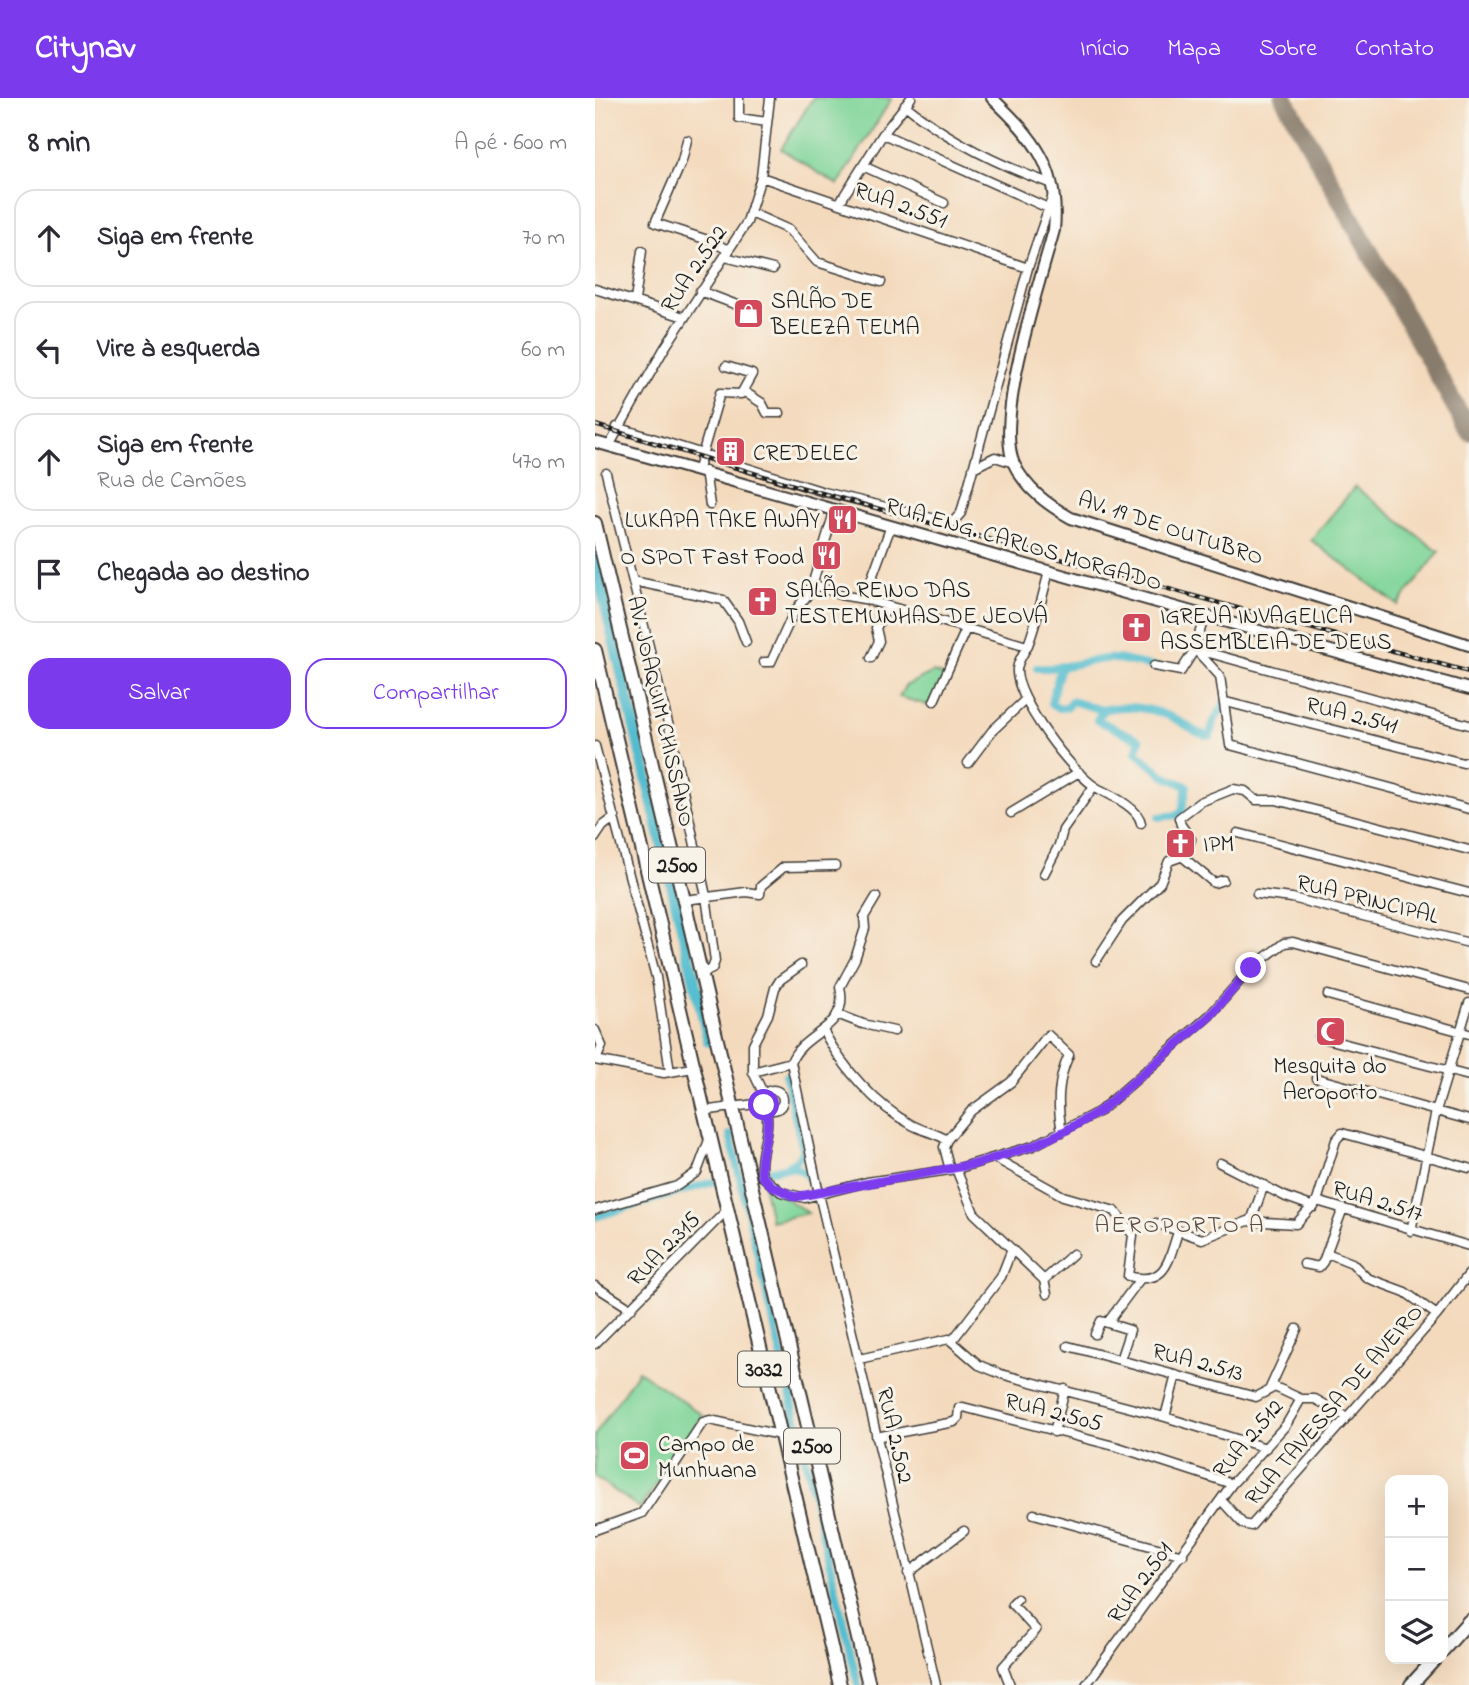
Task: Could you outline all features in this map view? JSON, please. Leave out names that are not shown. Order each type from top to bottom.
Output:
[{"type":"main road","name":"AV. JOAQUIM CHISSANO","points":[[595,523],[869,1685]]},
{"type":"main road","name":"2500","points":[[595,650],[689,1053]]},
{"type":"main road","name":"3032","points":[[689,1053],[840,1685]]},
{"type":"main road","points":[[1448,1644],[1469,1621]]},
{"type":"main road","points":[[1411,1685],[1430,1664]]},
{"type":"street","points":[[739,98],[739,118],[767,122]]},
{"type":"street","name":"RUA 2.522","points":[[609,446],[617,427],[751,212],[761,177],[769,98]]},
{"type":"street","name":"AV. 19 DE OUTUBRO","points":[[992,98],[1027,131],[1044,160],[1053,188],[1054,230],[1009,406],[1008,436],[1014,463],[1036,494],[1071,518],[1469,645]]},
{"type":"street","points":[[617,427],[824,492],[952,523],[961,513],[1028,268],[1053,188],[955,142],[908,101],[883,134],[840,202]]},
{"type":"street","points":[[883,134],[1048,208]]},
{"type":"street","points":[[687,140],[682,161],[655,223],[714,242],[727,254],[773,269]]},
{"type":"street","points":[[863,166],[944,203]]},
{"type":"street","name":"RUA 2.551","points":[[761,177],[1028,268]]},
{"type":"street","points":[[751,212],[789,230],[817,262],[881,282]]},
{"type":"street","points":[[635,300],[642,251]]},
{"type":"street","points":[[595,289],[684,317]]},
{"type":"street","points":[[700,291],[745,308]]},
{"type":"street","points":[[710,505],[701,470],[701,452],[720,393],[727,391],[740,395],[752,374],[726,366]]},
{"type":"street","points":[[743,391],[762,403],[767,413],[780,413]]},
{"type":"street","name":"RUA ENG. CARLOS MORGADO","points":[[595,442],[701,470],[1204,617],[1469,690]]},
{"type":"street","points":[[973,468],[995,457],[1014,463]]},
{"type":"street","points":[[606,473],[659,679],[706,896],[715,961],[712,969],[703,974]]},
{"type":"street","points":[[764,662],[773,658],[785,628],[813,584],[835,509]]},
{"type":"street","points":[[865,599],[891,526]]},
{"type":"street","points":[[1049,572],[1017,671],[1026,699],[1057,746],[1079,772],[1094,786],[1114,796],[1139,817],[1141,823]]},
{"type":"street","points":[[633,580],[723,600],[738,621],[746,642]]},
{"type":"street","points":[[813,584],[840,595],[865,599],[1027,646]]},
{"type":"street","points":[[871,658],[879,641],[876,628],[888,606]]},
{"type":"street","points":[[1154,666],[1181,671],[1195,649],[1204,617]]},
{"type":"street","points":[[934,701],[966,629]]},
{"type":"street","points":[[1195,649],[1220,676],[1226,702],[1230,745],[1469,809]]},
{"type":"street","points":[[1195,649],[1469,725]]},
{"type":"street","points":[[968,763],[992,731],[1026,699]]},
{"type":"street","name":"RUA 2.541","points":[[1226,702],[1463,762],[1469,761]]},
{"type":"street","points":[[595,746],[656,977],[670,1072]]},
{"type":"street","points":[[1011,813],[1079,772]]},
{"type":"street","points":[[1044,874],[1059,845],[1063,830],[1094,786]]},
{"type":"street","points":[[1184,858],[1191,839],[1179,821],[1186,811],[1211,797],[1238,789],[1256,800],[1276,800],[1469,850]]},
{"type":"street","points":[[595,838],[603,826],[615,817]]},
{"type":"street","points":[[1238,833],[1469,893]]},
{"type":"street","points":[[1184,858],[1209,880],[1215,883],[1223,880]]},
{"type":"street","points":[[1096,961],[1122,921],[1160,883],[1169,861],[1184,858]]},
{"type":"street","points":[[685,900],[746,892],[759,894],[761,886],[784,867],[835,866]]},
{"type":"street","name":"RUA PRINCIPAL","points":[[1257,894],[1292,898],[1469,943]]},
{"type":"street","points":[[753,1072],[791,1062],[797,1049],[824,1032],[837,1014],[843,998],[840,987],[862,939],[864,917],[876,897]]},
{"type":"street","points":[[801,965],[780,980],[775,988],[768,1015],[753,1044],[753,1072],[768,1119],[761,1159],[762,1176],[772,1186],[795,1197],[953,1169],[995,1158],[1089,1119],[1210,1016],[1249,970],[1284,943],[1293,942],[1469,989]]},
{"type":"street","points":[[1328,995],[1465,1032]]},
{"type":"street","points":[[1412,1231],[1436,1111],[1448,1070],[1465,1032],[1469,1003]]},
{"type":"street","points":[[837,1014],[863,1024],[894,1031]]},
{"type":"street","points":[[595,1030],[602,1046],[596,1060],[670,1072],[693,1068]]},
{"type":"street","points":[[824,1032],[846,1066],[868,1090],[912,1125],[947,1140]]},
{"type":"street","points":[[1047,1294],[1044,1280],[974,1213],[944,1147],[971,1111],[1011,1083],[1048,1035],[1069,1055],[1062,1067],[1057,1099],[1062,1132]]},
{"type":"street","points":[[1319,1037],[1469,1076]]},
{"type":"street","name":"RUA 2.502","points":[[791,1062],[819,1194],[936,1685]]},
{"type":"street","points":[[1315,1078],[1469,1120]]},
{"type":"street","points":[[702,1111],[764,1102]]},
{"type":"street","points":[[1156,1223],[1202,1239],[1251,1222],[1296,1224],[1315,1204],[1339,1134],[1469,1168]]},
{"type":"street","points":[[595,1210],[646,1197],[685,1182],[697,1172],[710,1139]]},
{"type":"street","points":[[995,1158],[1063,1196],[1119,1213],[1133,1235],[1127,1275],[1152,1280],[1165,1266],[1178,1232]]},
{"type":"street","name":"RUA 2.517","points":[[1220,1163],[1264,1185],[1315,1204],[1469,1246]]},
{"type":"street","points":[[1251,1222],[1264,1185]]},
{"type":"street","name":"RUA 2.315","points":[[595,1344],[727,1209]]},
{"type":"street","points":[[1304,1264],[1319,1267],[1342,1211]]},
{"type":"street","points":[[952,1340],[1001,1277],[1012,1249]]},
{"type":"street","points":[[1327,1253],[1352,1263],[1367,1278],[1405,1292],[1437,1315]]},
{"type":"street","points":[[1044,1280],[1073,1254]]},
{"type":"street","name":"RUA TAVESSA DE AVEIRO","points":[[1221,1500],[1243,1524],[1251,1526],[1437,1315],[1469,1274]]},
{"type":"street","points":[[1108,1322],[1140,1279]]},
{"type":"street","points":[[595,1286],[631,1309]]},
{"type":"street","points":[[1095,1334],[1099,1322],[1108,1322],[1130,1331],[1120,1360]]},
{"type":"street","points":[[1270,1388],[1297,1329]]},
{"type":"street","points":[[859,1359],[946,1339],[952,1340],[984,1368],[1165,1417],[1266,1448]]},
{"type":"street","name":"RUA 2.513","points":[[1068,1346],[1257,1397],[1270,1388],[1301,1399],[1315,1399],[1347,1417]]},
{"type":"street","points":[[1165,1417],[1176,1375]]},
{"type":"street","points":[[1054,1432],[1065,1389]]},
{"type":"street","name":"RUA 2.512","points":[[1221,1500],[1232,1484],[1286,1425],[1301,1399]]},
{"type":"street","name":"RUA 2.505","points":[[876,1437],[954,1422],[958,1418],[959,1408],[963,1407],[1127,1450],[1232,1484]]},
{"type":"street","points":[[595,1530],[642,1513],[703,1422],[710,1420],[780,1435]]},
{"type":"street","name":"RUA 2.501","points":[[1086,1685],[1221,1500]]},
{"type":"street","points":[[1034,1514],[1183,1555]]},
{"type":"street","points":[[908,1573],[964,1531]]},
{"type":"street","points":[[1010,1685],[1003,1667],[1036,1630],[1012,1604],[1017,1599]]},
{"type":"green space","points":[[813,98],[892,98],[838,185],[781,149]]},
{"type":"green space","points":[[1355,487],[1439,552],[1398,605],[1311,540]]},
{"type":"green space","points":[[933,672],[945,676],[931,706],[899,697],[905,686]]},
{"type":"green space","points":[[763,1183],[808,1213],[771,1221]]},
{"type":"green space","name":"Campo de Munhuana","points":[[638,1371],[703,1415],[640,1508],[595,1477],[595,1435]]},
{"type":"waterway","points":[[595,559],[709,1041]]},
{"type":"waterway","points":[[1037,668],[1111,659],[1159,668]]},
{"type":"waterway","points":[[1061,666],[1051,704],[1059,708],[1067,707],[1071,701],[1102,710],[1142,708],[1171,717],[1198,733],[1210,736],[1213,723],[1226,701]]},
{"type":"waterway","points":[[1103,710],[1097,720],[1140,740],[1136,752],[1164,776],[1187,786],[1182,811],[1178,815],[1159,817]]},
{"type":"waterway","points":[[786,1076],[803,1150],[797,1160],[788,1165]]},
{"type":"waterway","points":[[730,1135],[858,1685]]},
{"type":"waterway","points":[[769,1171],[786,1168],[799,1170],[809,1178],[816,1195]]},
{"type":"waterway","points":[[595,1217],[713,1182]]},
{"type":"taxiway","points":[[1284,98],[1469,431]]},
{"type":"railway","points":[[595,425],[800,487],[1469,672]]},
{"type":"place","name":"SALÃO DE BELEZA TELMA","points":[[748,313]]},
{"type":"place","name":"CREDELEC","points":[[730,452]]},
{"type":"place","name":"LUKAPA TAKE AWAY","points":[[843,519]]},
{"type":"place","name":"O SPOT Fast Food","points":[[827,556]]},
{"type":"place","name":"SALÃO REINO DAS TESTEMUNHAS DE JEOVÁ","points":[[762,602]]},
{"type":"place","name":"IGREJA INVAGELICA ASSEMBLEIA DE DEUS","points":[[1137,628]]},
{"type":"place","name":"IPM","points":[[1180,843]]},
{"type":"place","name":"Mesquita do Aeroporto","points":[[1330,1031]]},
{"type":"place","name":"Campo de Munhuana","points":[[635,1456]]},
{"type":"district","name":"AEROPORTO A","points":[[1180,1224]]},
{"type":"route","points":[[764,1105],[768,1119],[761,1159],[762,1176],[781,1192],[795,1197],[805,1198],[867,1182],[975,1164],[1033,1146],[1089,1119],[1205,1017],[1210,1016],[1251,968]]}]
